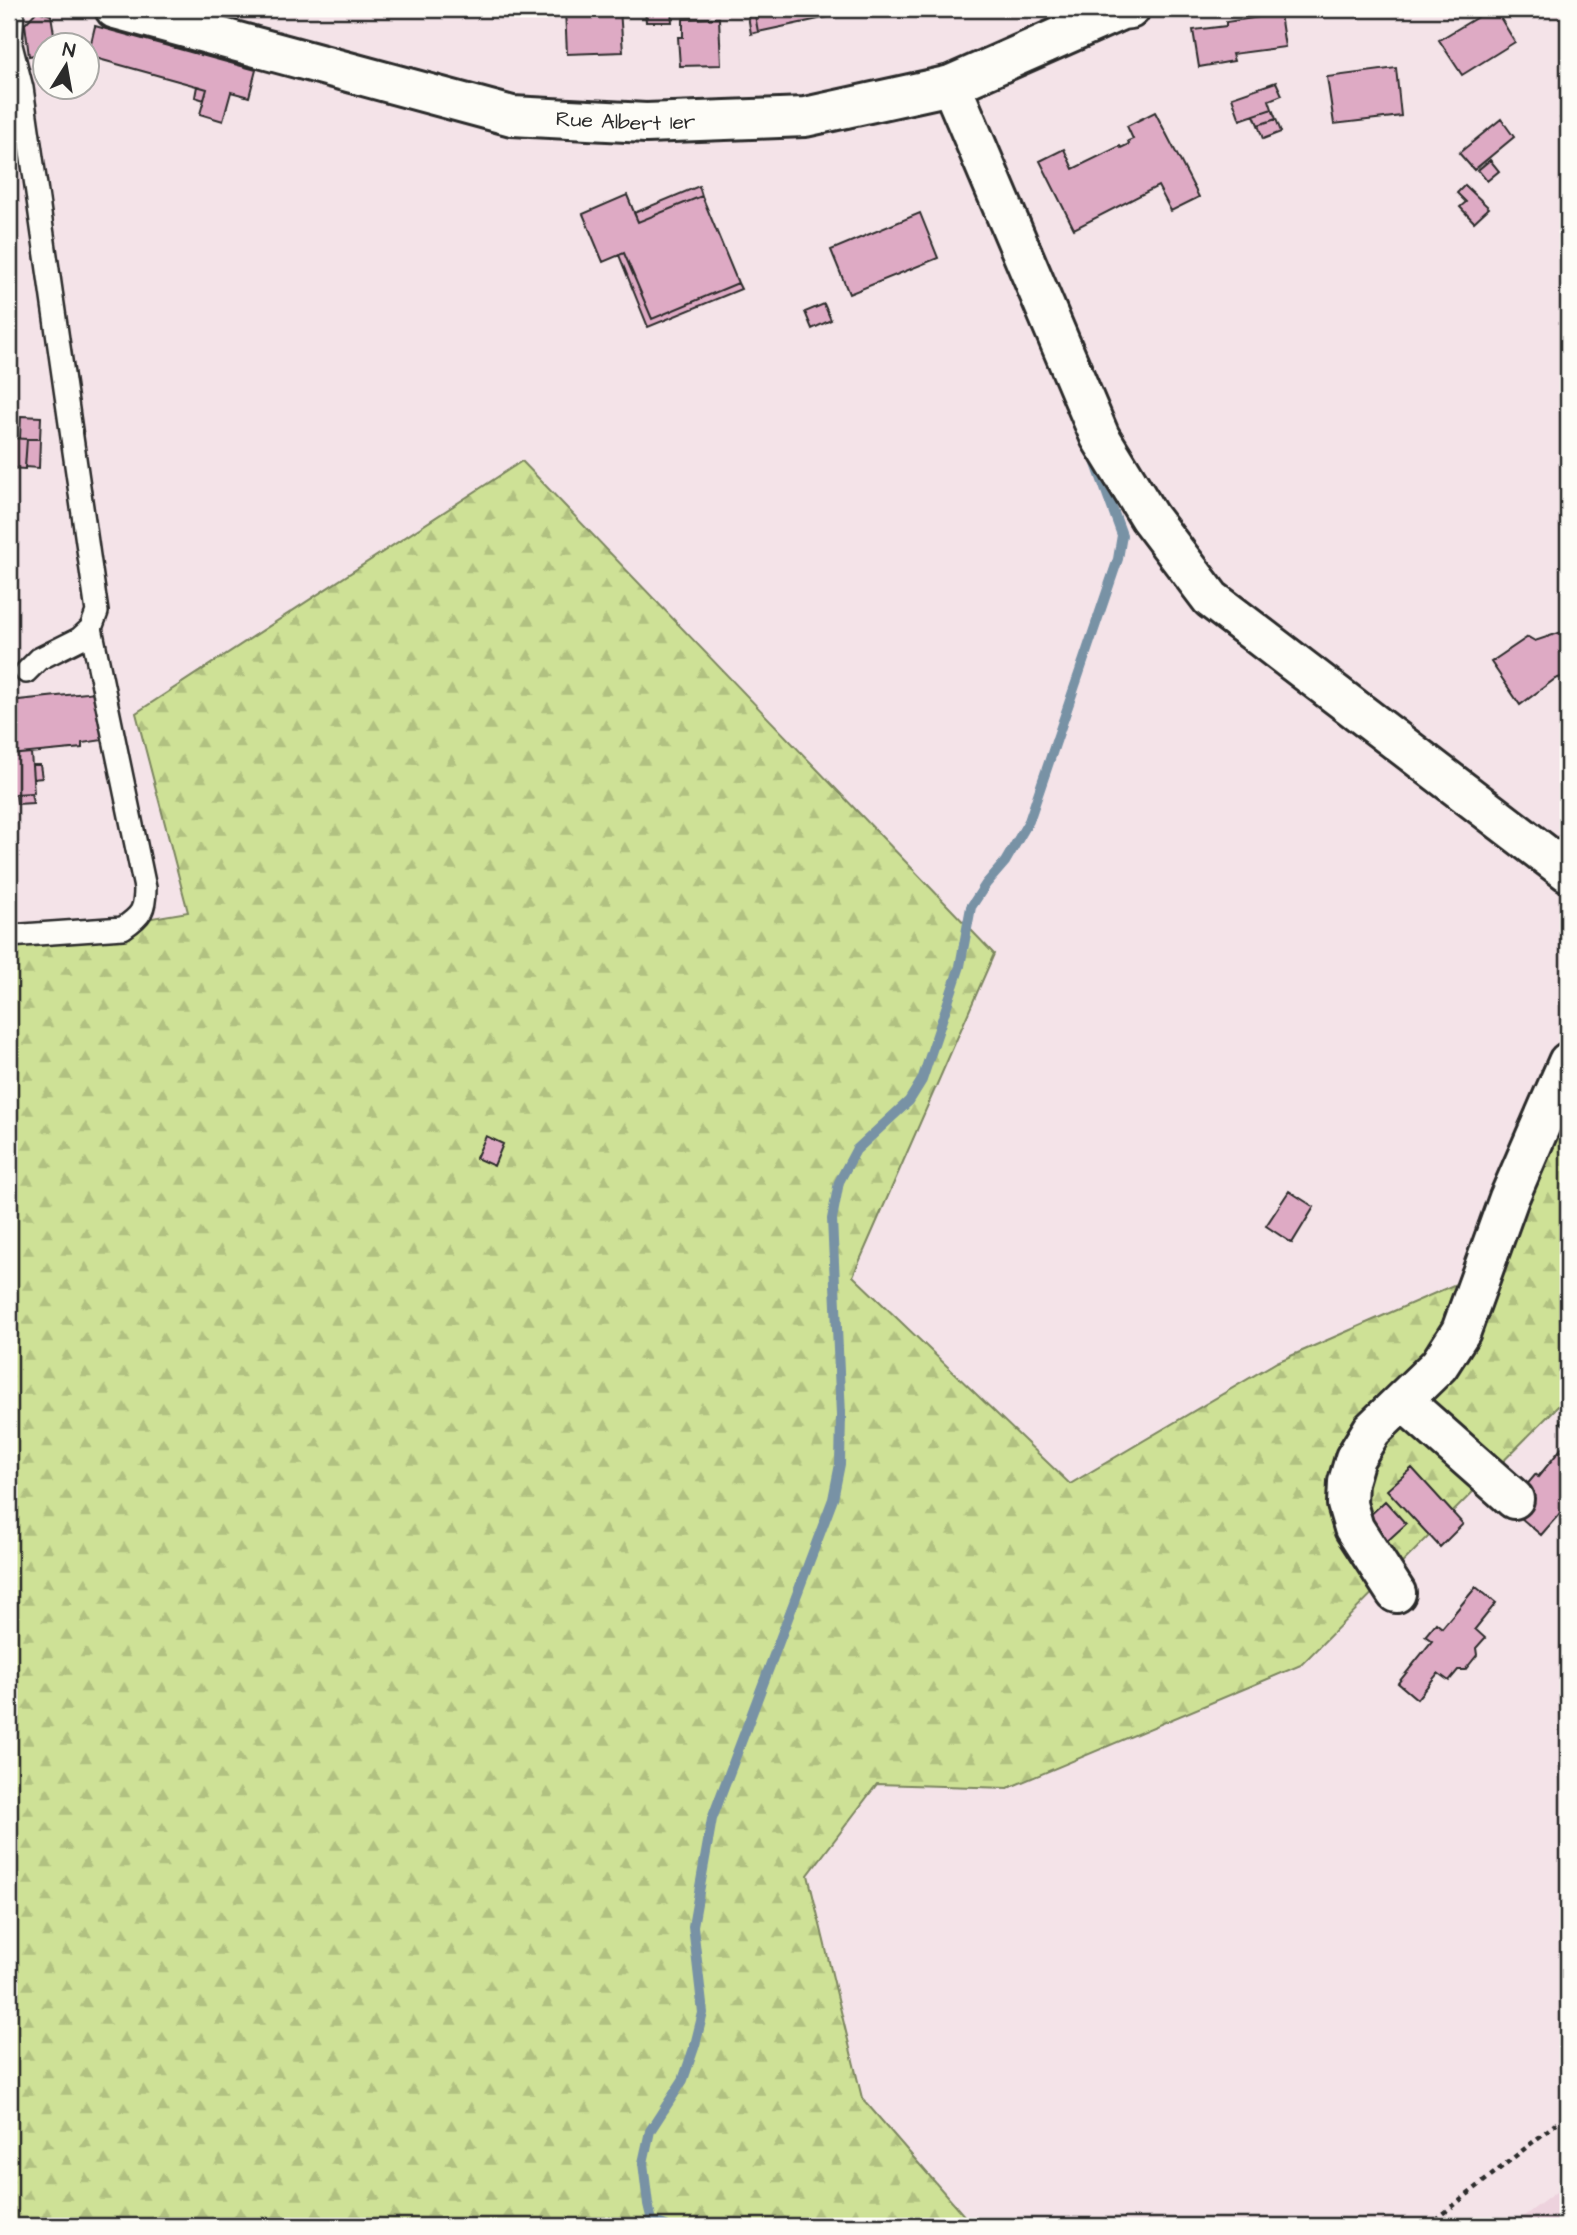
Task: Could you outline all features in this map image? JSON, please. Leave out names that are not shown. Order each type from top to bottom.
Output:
[{"type":"street","name":"Rue Albert 1er","points":[[115,9],[512,116],[646,123],[805,117],[951,85],[1130,9]]},
{"type":"street","points":[[951,85],[1100,437],[1149,517],[1211,599],[1568,872]]},
{"type":"street","points":[[1396,1593],[1354,1528],[1347,1504],[1348,1482],[1355,1458],[1372,1430],[1439,1365],[1461,1331],[1509,1198],[1568,1062]]},
{"type":"street","points":[[1403,1401],[1514,1499]]},
{"type":"lane","points":[[13,9],[10,49],[23,88],[97,612],[91,628],[79,639],[39,659],[26,672]]},
{"type":"lane","points":[[9,936],[123,928],[137,918],[145,906],[145,888],[91,628]]},
{"type":"path","points":[[1428,2226],[1568,2114]]},
{"type":"shaded area","points":[[1568,2183],[1568,2226],[1511,2226]]},
{"type":"green space","points":[[522,461],[994,954],[853,1276],[1070,1484],[1277,1362],[1472,1277],[1568,1024],[1568,1396],[1301,1665],[1008,1788],[877,1784],[808,1875],[862,2098],[973,2226],[9,2226],[9,942],[188,912],[136,713]]},
{"type":"building","points":[[565,9],[620,9],[623,52],[567,54]]},
{"type":"building","points":[[645,9],[671,9],[672,22],[646,22]]},
{"type":"building","points":[[747,9],[754,9],[758,32],[751,34]]},
{"type":"building","points":[[754,9],[826,9],[828,17],[758,32]]},
{"type":"building","points":[[1495,9],[1515,42],[1462,75],[1439,40]]},
{"type":"building","points":[[37,11],[51,15],[54,32],[32,32],[32,55],[29,56],[25,24]]},
{"type":"building","points":[[1280,14],[1285,47],[1232,54],[1234,61],[1199,67],[1193,30]]},
{"type":"building","points":[[719,18],[721,65],[680,66],[678,37],[683,37],[683,19]]},
{"type":"building","points":[[95,26],[256,70],[249,97],[231,92],[223,121],[200,114],[207,89],[102,60],[102,32],[94,32]]},
{"type":"building","points":[[1396,68],[1401,116],[1334,124],[1327,77]]},
{"type":"building","points":[[1276,82],[1282,95],[1269,100],[1272,109],[1240,120],[1232,97]]},
{"type":"building","points":[[197,86],[207,89],[204,100],[195,97]]},
{"type":"building","points":[[1272,109],[1276,119],[1258,125],[1254,115]]},
{"type":"building","points":[[1568,111],[1568,126],[1560,118]]},
{"type":"building","points":[[1155,112],[1199,197],[1171,211],[1158,186],[1074,229],[1040,161],[1064,149],[1073,169],[1129,144],[1128,141],[1133,139],[1127,126]]},
{"type":"building","points":[[1276,119],[1281,132],[1263,139],[1258,125]]},
{"type":"building","points":[[1501,119],[1514,137],[1474,170],[1459,153]]},
{"type":"building","points":[[1490,160],[1499,171],[1487,181],[1478,170]]},
{"type":"building","points":[[1465,185],[1489,208],[1474,222],[1460,207],[1466,202],[1457,193]]},
{"type":"building","points":[[699,186],[702,196],[638,222],[634,213]]},
{"type":"building","points":[[627,195],[638,222],[702,196],[738,283],[652,319],[624,253],[603,262],[583,214]]},
{"type":"building","points":[[920,213],[938,258],[849,294],[831,250]]},
{"type":"building","points":[[624,253],[652,319],[738,283],[741,289],[648,327],[619,255]]},
{"type":"building","points":[[824,304],[831,320],[812,329],[805,312]]},
{"type":"building","points":[[21,416],[41,417],[40,439],[20,439]]},
{"type":"building","points":[[9,438],[27,439],[25,469],[9,468]]},
{"type":"building","points":[[27,439],[40,439],[39,468],[25,467]]},
{"type":"building","points":[[1568,630],[1568,675],[1555,679],[1520,705],[1491,662],[1528,637],[1535,641]]},
{"type":"building","points":[[96,692],[103,740],[82,743],[82,748],[9,755],[9,701]]},
{"type":"building","points":[[31,753],[34,793],[9,795],[9,755]]},
{"type":"building","points":[[32,765],[40,765],[42,778],[33,779]]},
{"type":"building","points":[[31,793],[33,803],[17,804],[16,794]]},
{"type":"building","points":[[486,1136],[503,1144],[494,1166],[476,1158]]},
{"type":"building","points":[[1289,1191],[1314,1207],[1292,1243],[1266,1226]]},
{"type":"building","points":[[1568,1412],[1568,1428],[1560,1422]]},
{"type":"building","points":[[1568,1440],[1568,1457],[1560,1450]]},
{"type":"building","points":[[1560,1450],[1568,1457],[1568,1504],[1541,1535],[1508,1507]]},
{"type":"building","points":[[1412,1468],[1463,1524],[1440,1547],[1387,1490]]},
{"type":"building","points":[[1385,1501],[1406,1524],[1384,1544],[1364,1521]]},
{"type":"building","points":[[1476,1587],[1496,1603],[1475,1629],[1485,1638],[1476,1648],[1477,1655],[1465,1670],[1458,1670],[1449,1681],[1438,1673],[1417,1699],[1398,1683],[1432,1641],[1425,1636],[1436,1623],[1442,1628]]},
{"type":"waterway","points":[[666,2226],[652,2221],[643,2163],[650,2131],[683,2080],[703,2013],[693,1926],[712,1819],[833,1499],[840,1464],[841,1415],[832,1219],[839,1182],[856,1150],[909,1101],[922,1080],[960,966],[971,907],[1005,862],[1029,821],[1118,559],[1122,535],[1095,461]]},
{"type":"railway","points":[[1558,2226],[1568,2218]]}]
